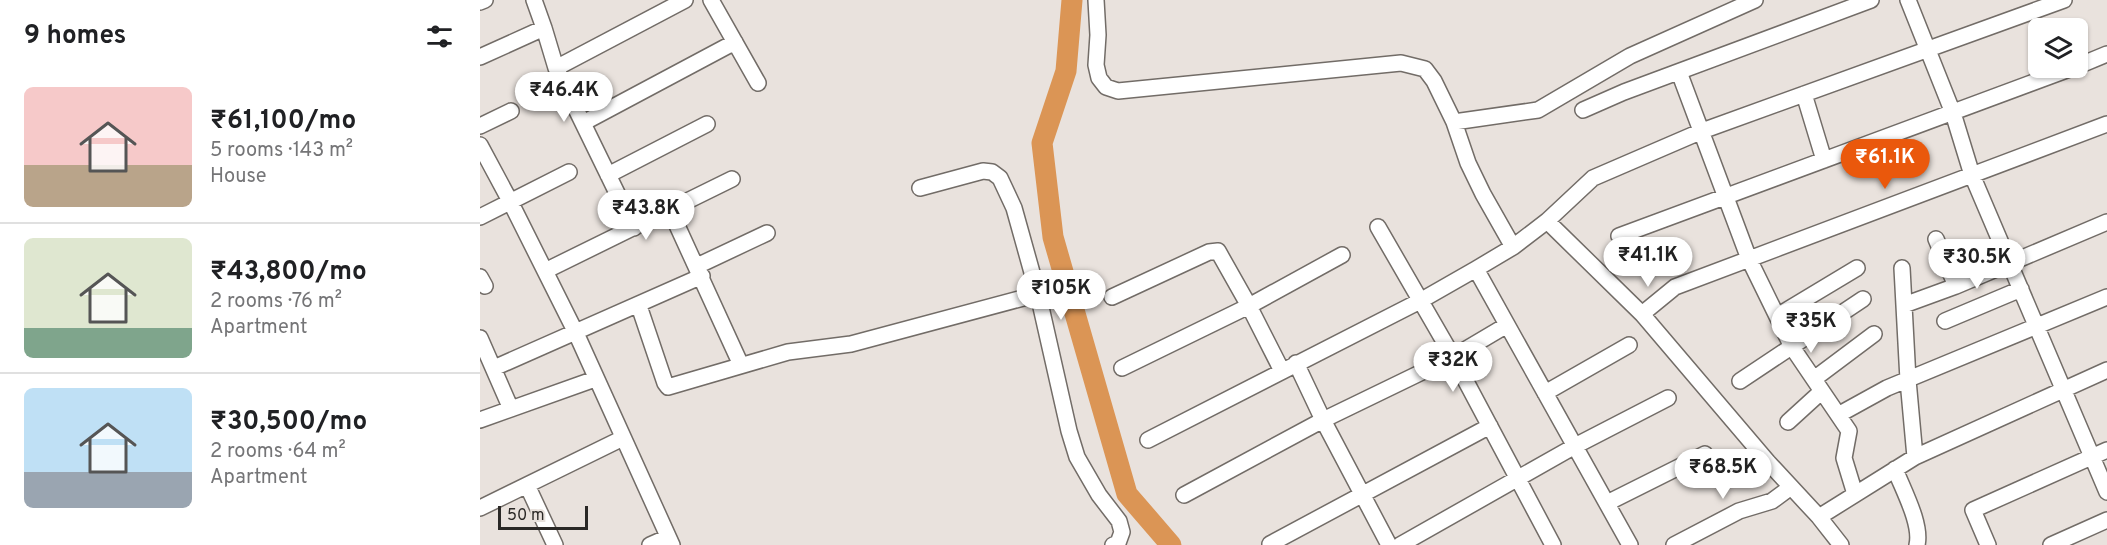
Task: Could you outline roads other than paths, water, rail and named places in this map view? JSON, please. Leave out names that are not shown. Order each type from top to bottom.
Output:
[{"type":"street","points":[[480,2],[485,0]]},
{"type":"street","points":[[534,0],[556,68],[634,228]]},
{"type":"street","points":[[556,68],[685,0]]},
{"type":"street","points":[[711,0],[758,83]]},
{"type":"street","points":[[1096,0],[1098,35],[1096,65],[1099,78],[1106,87],[1118,91],[1401,63],[1425,69],[1434,81],[1454,122],[1468,163],[1483,194],[1513,247]]},
{"type":"street","points":[[1454,122],[1538,110],[1630,56],[1755,0]]},
{"type":"street","points":[[1583,110],[1871,0]]},
{"type":"street","points":[[1908,0],[1953,113],[1972,175],[2107,492]]},
{"type":"street","points":[[1148,440],[1420,301],[1476,269],[1513,247],[1547,221],[1593,178],[1702,131],[2064,0]]},
{"type":"street","points":[[480,57],[544,27]]},
{"type":"street","points":[[583,123],[735,42]]},
{"type":"street","points":[[2088,62],[2107,54]]},
{"type":"street","points":[[1679,72],[1749,259],[1792,347],[1848,431],[1844,458],[1855,494]]},
{"type":"street","points":[[1619,236],[2046,78]]},
{"type":"street","points":[[1804,94],[1824,160]]},
{"type":"street","points":[[480,126],[511,111]]},
{"type":"street","points":[[608,175],[707,124]]},
{"type":"street","points":[[1642,314],[1675,287],[2107,124]]},
{"type":"street","points":[[480,145],[576,333],[670,541],[650,545]]},
{"type":"street","points":[[920,188],[983,171],[992,172],[1000,178],[1014,208],[1038,294],[1077,457],[1099,495],[1119,521],[1122,532],[1118,543],[1113,545]]},
{"type":"street","points":[[480,217],[569,172]]},
{"type":"street","points":[[545,271],[732,179]]},
{"type":"street","points":[[670,210],[741,365]]},
{"type":"street","points":[[1547,221],[1642,314],[1841,545]]},
{"type":"street","points":[[1904,305],[1956,286],[2107,222]]},
{"type":"street","points":[[1378,227],[1490,426],[1517,478],[1546,543]]},
{"type":"street","points":[[494,368],[639,306],[767,233]]},
{"type":"street","points":[[1936,239],[1956,286]]},
{"type":"street","points":[[1112,297],[1209,252],[1218,251],[1282,371]]},
{"type":"street","points":[[1122,368],[1249,306],[1342,255]]},
{"type":"street","points":[[1777,316],[1857,268]]},
{"type":"street","points":[[1902,268],[1915,458]]},
{"type":"street","points":[[1476,269],[1630,545]]},
{"type":"street","points":[[1945,321],[2021,289]]},
{"type":"street","points":[[639,306],[668,387],[788,352],[851,344],[1038,294]]},
{"type":"street","points":[[1838,415],[1887,388],[2107,297]]},
{"type":"street","points":[[1740,381],[1863,299]]},
{"type":"street","points":[[1184,495],[1323,420],[1453,357],[1507,325]]},
{"type":"street","points":[[1788,422],[1818,385],[1874,334]]},
{"type":"street","points":[[480,338],[511,409]]},
{"type":"street","points":[[1545,393],[1629,345]]},
{"type":"street","points":[[1296,363],[1323,420],[1389,545]]},
{"type":"street","points":[[1819,517],[1915,458],[2063,388],[2107,370]]},
{"type":"street","points":[[480,420],[596,379]]},
{"type":"street","points":[[1400,545],[1575,446],[1668,398]]},
{"type":"street","points":[[1270,544],[1490,426]]},
{"type":"street","points":[[480,508],[623,438]]},
{"type":"street","points":[[1988,545],[1973,510],[2107,450]]},
{"type":"street","points":[[1607,503],[1705,454]]},
{"type":"street","points":[[1896,469],[1916,523],[1919,539],[1917,545]]},
{"type":"street","points":[[527,485],[555,545]]},
{"type":"street","points":[[1674,545],[1738,511],[1772,501],[1791,487]]},
{"type":"street","points":[[2051,545],[2107,520]]},
{"type":"waterway","points":[[1072,0],[1066,71],[1042,143],[1053,237],[1127,494],[1171,545]]}]
